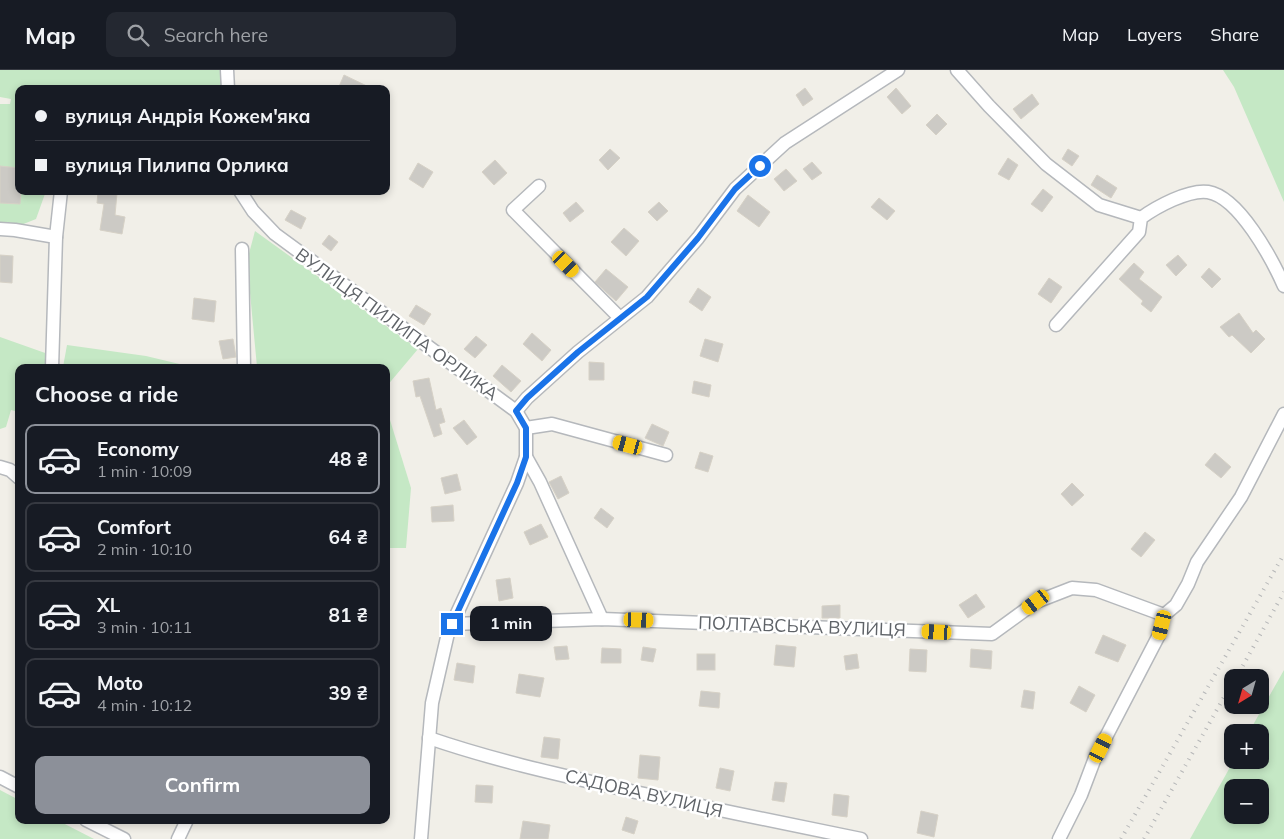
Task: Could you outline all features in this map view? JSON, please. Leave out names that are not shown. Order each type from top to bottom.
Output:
[{"type":"street","points":[[227,70],[228,85]]},
{"type":"street","points":[[516,411],[527,398],[578,352],[647,297],[698,238],[735,189],[785,142],[898,70]]},
{"type":"street","points":[[956,70],[1046,164],[1099,204],[1141,218]]},
{"type":"street","points":[[539,186],[513,210],[620,318]]},
{"type":"street","points":[[1056,325],[1139,232],[1141,218],[1155,207],[1190,194],[1207,192],[1219,196],[1232,205],[1254,231],[1284,286]]},
{"type":"street","points":[[52,364],[56,237],[61,195]]},
{"type":"street","name":"ВУЛИЦЯ ПИЛИПА ОРЛИКА","points":[[242,195],[253,212],[275,234],[516,411],[526,428]]},
{"type":"street","points":[[0,229],[56,237]]},
{"type":"street","points":[[242,249],[244,364]]},
{"type":"street","points":[[1059,839],[1081,795],[1099,751],[1159,635],[1164,614],[1176,605],[1188,584],[1197,562],[1242,496],[1284,414]]},
{"type":"street","points":[[420,839],[432,703],[448,633],[517,483],[526,457],[526,428],[552,424],[666,455]]},
{"type":"street","points":[[526,457],[540,482],[602,619]]},
{"type":"street","points":[[0,467],[10,470],[15,474]]},
{"type":"street","name":"ПОЛТАВСЬКА ВУЛИЦЯ","points":[[452,624],[602,619],[992,634],[1036,602],[1072,588],[1096,590],[1164,614]]},
{"type":"street","name":"САДОВА ВУЛИЦЯ","points":[[429,738],[470,752],[583,780],[735,814],[862,839]]},
{"type":"street","points":[[0,777],[15,785]]},
{"type":"street","points":[[94,824],[124,839]]},
{"type":"street","points":[[178,839],[186,824]]},
{"type":"green space","points":[[0,70],[221,70],[222,85],[15,85],[15,195],[45,195],[36,219],[21,225],[0,224],[0,104],[10,104],[11,99],[0,97]]},
{"type":"green space","points":[[1223,70],[1284,70],[1284,202],[1234,87]]},
{"type":"green space","points":[[255,231],[418,349],[390,382],[390,364],[257,364],[247,261]]},
{"type":"green space","points":[[0,337],[48,354],[46,364],[15,364],[15,411],[11,410],[6,427],[0,429]]},
{"type":"green space","points":[[67,345],[146,356],[179,364],[64,364]]},
{"type":"green space","points":[[390,420],[411,488],[406,548],[390,548]]},
{"type":"green space","points":[[1284,670],[1284,839],[1190,839],[1229,769],[1269,769],[1269,724],[1254,724],[1259,714],[1269,714],[1269,697]]},
{"type":"green space","points":[[0,790],[15,798],[15,824],[65,824],[94,839],[0,839]]},
{"type":"building","points":[[344,75],[365,85],[340,85]]},
{"type":"building","points":[[805,88],[813,99],[803,106],[796,95]]},
{"type":"building","points":[[896,88],[911,106],[902,114],[887,97]]},
{"type":"building","points":[[1032,94],[1039,104],[1021,119],[1013,109]]},
{"type":"building","points":[[937,114],[947,124],[936,135],[926,125]]},
{"type":"building","points":[[610,149],[620,158],[608,170],[599,160]]},
{"type":"building","points":[[1068,149],[1079,156],[1072,166],[1062,159]]},
{"type":"building","points":[[1008,158],[1018,165],[1009,180],[998,174]]},
{"type":"building","points":[[495,160],[507,173],[494,185],[482,172]]},
{"type":"building","points":[[812,162],[822,173],[812,180],[803,169]]},
{"type":"building","points":[[418,163],[433,172],[423,188],[409,179]]},
{"type":"building","points":[[0,166],[15,168],[15,195],[21,195],[20,204],[0,203]]},
{"type":"building","points":[[786,169],[797,181],[784,191],[774,179]]},
{"type":"building","points":[[1097,175],[1117,188],[1111,198],[1091,185]]},
{"type":"building","points":[[1043,189],[1053,197],[1042,212],[1031,204]]},
{"type":"building","points":[[98,195],[117,195],[115,215],[125,217],[122,234],[100,230],[104,204],[97,203]]},
{"type":"building","points":[[748,195],[770,212],[759,227],[737,211]]},
{"type":"building","points":[[879,198],[895,211],[887,220],[871,207]]},
{"type":"building","points":[[576,202],[584,211],[570,222],[563,213]]},
{"type":"building","points":[[659,202],[668,211],[657,221],[648,212]]},
{"type":"building","points":[[291,210],[306,218],[301,229],[285,220]]},
{"type":"building","points":[[624,228],[639,241],[626,256],[611,242]]},
{"type":"building","points":[[329,235],[338,242],[331,251],[322,244]]},
{"type":"building","points":[[0,255],[13,256],[12,283],[0,282]]},
{"type":"building","points":[[1178,255],[1187,265],[1176,276],[1166,265]]},
{"type":"building","points":[[1134,263],[1144,272],[1139,279],[1162,297],[1151,312],[1141,304],[1143,301],[1119,279]]},
{"type":"building","points":[[1209,268],[1221,279],[1212,288],[1201,277]]},
{"type":"building","points":[[606,269],[628,287],[616,301],[595,282]]},
{"type":"building","points":[[1049,278],[1062,287],[1051,303],[1038,294]]},
{"type":"building","points":[[698,288],[711,297],[702,311],[689,302]]},
{"type":"building","points":[[194,298],[216,301],[214,322],[192,319]]},
{"type":"building","points":[[416,305],[431,314],[424,325],[409,316]]},
{"type":"building","points":[[1239,313],[1253,333],[1256,330],[1265,339],[1251,353],[1232,335],[1229,337],[1220,327]]},
{"type":"building","points":[[532,333],[551,350],[542,361],[523,344]]},
{"type":"building","points":[[476,336],[487,345],[475,358],[464,349]]},
{"type":"building","points":[[233,339],[236,357],[223,359],[219,341]]},
{"type":"building","points":[[705,339],[723,344],[718,362],[700,356]]},
{"type":"building","points":[[589,362],[604,363],[604,380],[589,380]]},
{"type":"building","points":[[502,365],[521,381],[511,392],[493,376]]},
{"type":"building","points":[[429,378],[436,410],[441,408],[445,422],[439,424],[442,434],[434,437],[420,396],[416,397],[413,381]]},
{"type":"building","points":[[694,381],[711,385],[709,397],[692,393]]},
{"type":"building","points":[[464,420],[477,437],[467,445],[453,428]]},
{"type":"building","points":[[652,424],[669,432],[663,446],[645,438]]},
{"type":"building","points":[[700,452],[713,456],[708,472],[695,468]]},
{"type":"building","points":[[1215,453],[1231,467],[1221,478],[1205,465]]},
{"type":"building","points":[[457,474],[461,490],[445,494],[441,478]]},
{"type":"building","points":[[561,476],[569,493],[558,499],[549,482]]},
{"type":"building","points":[[1072,483],[1084,495],[1072,506],[1061,494]]},
{"type":"building","points":[[453,505],[454,521],[432,522],[431,507]]},
{"type":"building","points":[[601,508],[614,518],[607,528],[594,518]]},
{"type":"building","points":[[541,524],[548,537],[530,545],[524,532]]},
{"type":"building","points":[[1145,532],[1155,540],[1141,557],[1131,549]]},
{"type":"building","points":[[510,578],[513,598],[499,601],[496,580]]},
{"type":"building","points":[[976,594],[985,607],[968,618],[959,605]]},
{"type":"building","points":[[840,605],[840,618],[822,618],[822,606]]},
{"type":"building","points":[[1103,635],[1126,645],[1118,662],[1095,653]]},
{"type":"building","points":[[776,645],[796,647],[794,667],[774,665]]},
{"type":"building","points":[[567,646],[569,659],[556,660],[554,647]]},
{"type":"building","points":[[643,647],[656,649],[653,662],[641,660]]},
{"type":"building","points":[[602,648],[621,649],[621,663],[601,663]]},
{"type":"building","points":[[910,649],[927,650],[926,672],[909,671]]},
{"type":"building","points":[[971,649],[992,651],[991,669],[970,667]]},
{"type":"building","points":[[697,654],[715,654],[715,670],[697,670]]},
{"type":"building","points":[[857,654],[859,668],[846,670],[844,656]]},
{"type":"building","points":[[457,663],[475,666],[473,683],[454,680]]},
{"type":"building","points":[[519,674],[544,678],[540,697],[516,693]]},
{"type":"building","points":[[1079,686],[1095,695],[1086,712],[1070,703]]},
{"type":"building","points":[[1024,690],[1035,692],[1033,709],[1021,707]]},
{"type":"building","points":[[701,691],[720,693],[719,708],[699,706]]},
{"type":"building","points":[[544,737],[560,739],[558,759],[541,757]]},
{"type":"building","points":[[640,755],[660,757],[658,780],[638,778]]},
{"type":"building","points":[[720,768],[734,771],[730,791],[716,788]]},
{"type":"building","points":[[775,782],[787,783],[784,802],[772,800]]},
{"type":"building","points":[[476,785],[493,786],[492,803],[475,802]]},
{"type":"building","points":[[834,794],[849,796],[847,817],[832,815]]},
{"type":"building","points":[[921,811],[938,815],[934,837],[917,833]]},
{"type":"building","points":[[626,817],[638,821],[634,834],[622,830]]},
{"type":"building","points":[[523,821],[550,825],[548,839],[520,839]]},
{"type":"railway","points":[[1121,839],[1284,554]]},
{"type":"railway","points":[[1241,669],[1284,592]]},
{"type":"railway","points":[[1144,839],[1224,697]]},
{"type":"route","points":[[452,624],[517,483],[526,457],[526,428],[516,411],[527,398],[578,352],[647,297],[698,238],[735,189],[760,166]]}]
